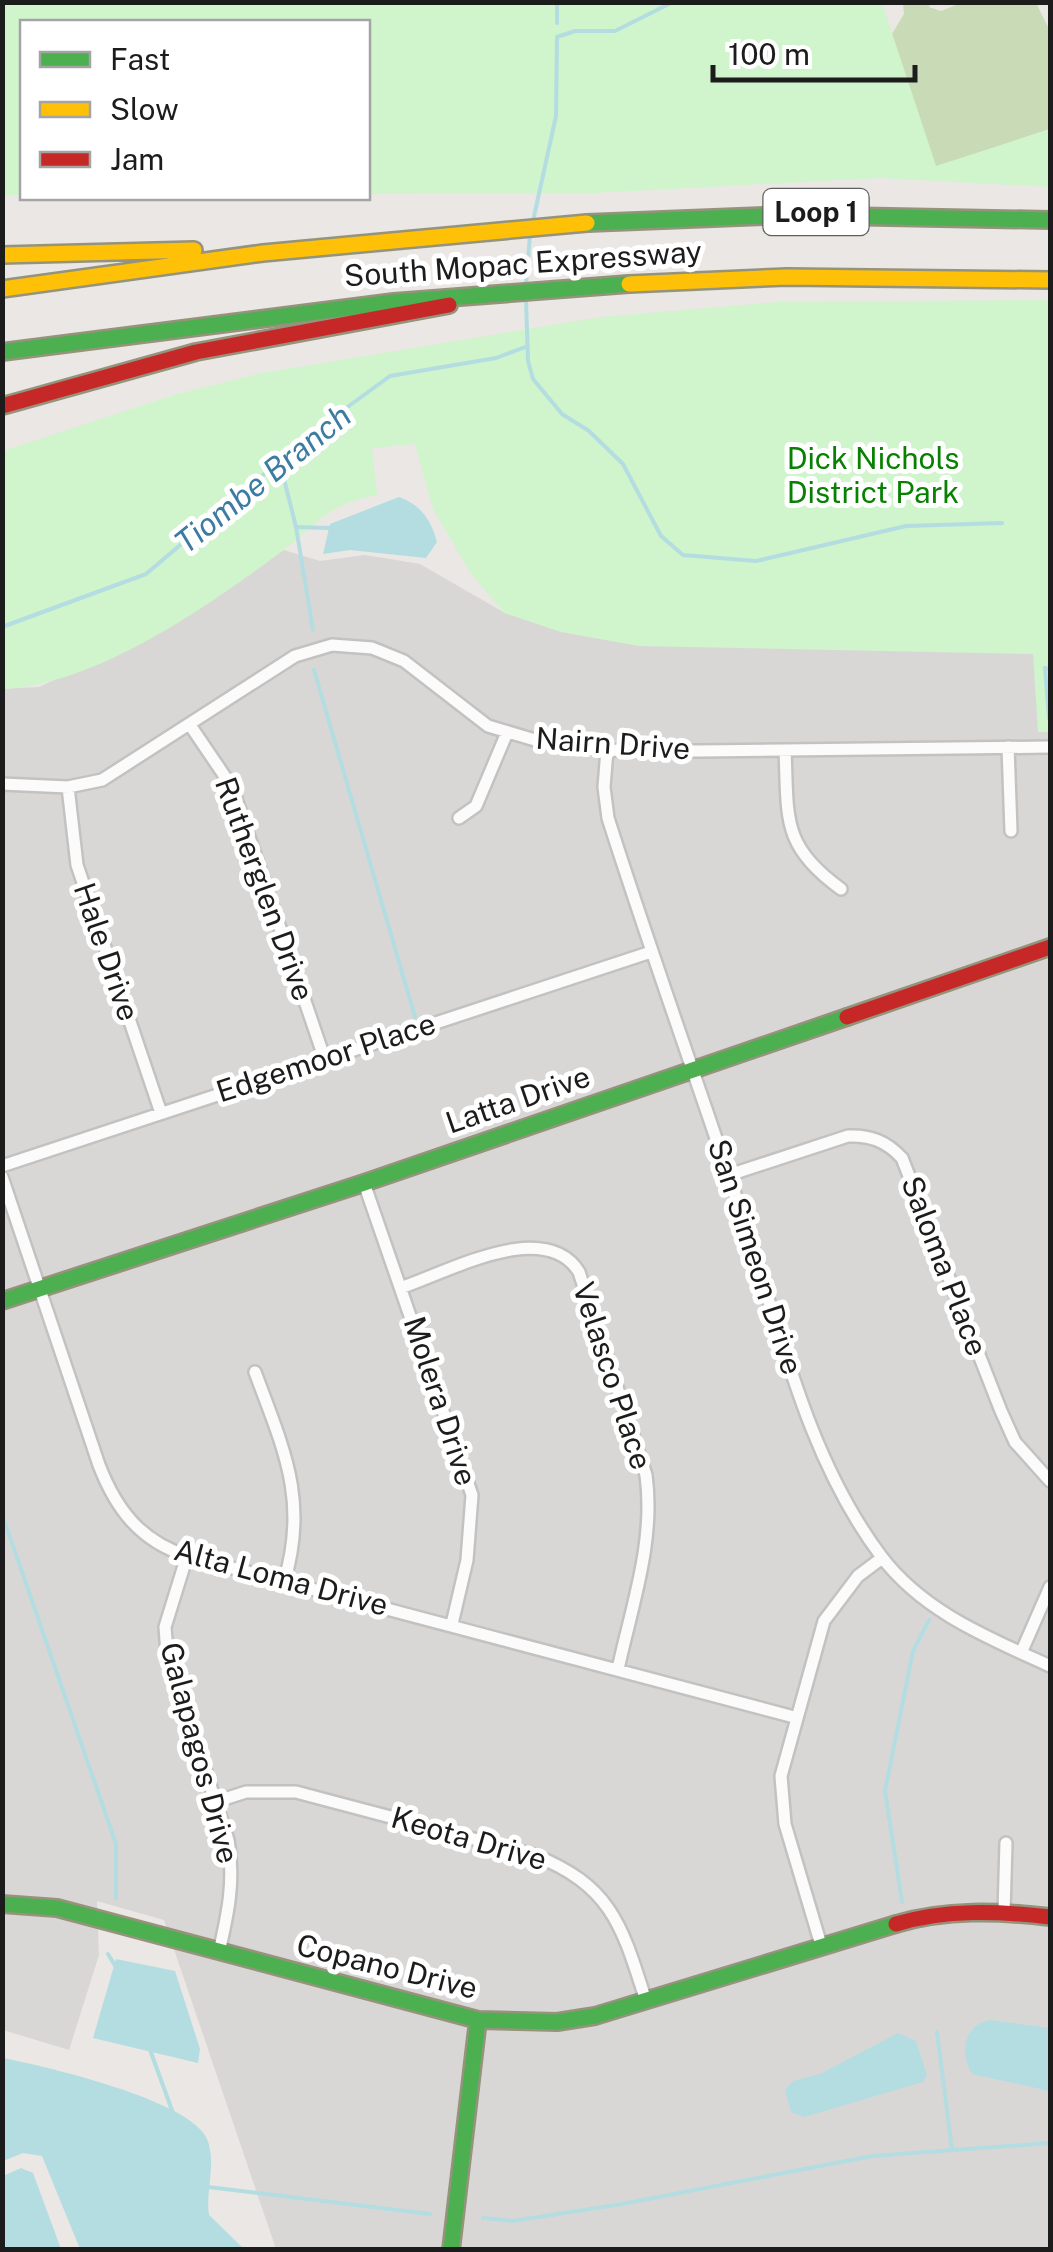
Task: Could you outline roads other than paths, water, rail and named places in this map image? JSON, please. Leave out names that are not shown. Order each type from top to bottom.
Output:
[{"type":"main road","name":"South Mopac Expressway","points":[[2,289],[230,255],[582,222],[814,212],[1050,220]]},
{"type":"main road","points":[[2,255],[196,250],[230,255]]},
{"type":"main road","name":"South Mopac Expressway","points":[[2,352],[161,326],[576,284],[814,274],[1050,280]]},
{"type":"main road","points":[[2,406],[196,352],[459,298]]},
{"type":"main road","name":"Latta Drive","points":[[2,1301],[364,1183],[1050,947]]},
{"type":"main road","name":"Copano Drive","points":[[2,1904],[56,1908],[478,2020],[557,2022],[646,2000],[930,1914],[1004,1912],[1050,1917]]},
{"type":"main road","points":[[450,2250],[478,2020]]},
{"type":"street","name":"Nairn Drive","points":[[2,784],[68,787],[117,774],[294,656],[332,645],[372,648],[404,661],[469,712],[506,735],[607,750],[1050,746]]},
{"type":"street","name":"Rutherglen Drive","points":[[190,725],[232,787],[325,1060]]},
{"type":"street","points":[[459,818],[476,806],[506,735]]},
{"type":"street","points":[[1008,747],[1011,831]]},
{"type":"street","name":"San Simeon Drive","points":[[607,750],[604,787],[608,818],[823,1458],[882,1558],[936,1608],[1050,1666]]},
{"type":"street","points":[[785,750],[790,829],[809,866],[841,889]]},
{"type":"street","name":"Hale Drive","points":[[68,787],[77,865],[161,1113]]},
{"type":"street","name":"Edgemoor Place","points":[[2,1166],[651,952]]},
{"type":"street","name":"Saloma Place","points":[[729,1175],[848,1136],[862,1135],[892,1147],[902,1158],[1015,1442],[1050,1481]]},
{"type":"street","name":"Alta Loma Drive","points":[[2,1176],[109,1490],[146,1536],[186,1556],[794,1718]]},
{"type":"street","name":"Molera Drive","points":[[364,1183],[472,1496],[467,1560],[452,1624]]},
{"type":"street","name":"Velasco Place","points":[[403,1287],[533,1246],[561,1252],[579,1272],[646,1475],[650,1499],[644,1555],[618,1670]]},
{"type":"street","points":[[256,1372],[296,1498],[297,1534],[284,1582]]},
{"type":"street","name":"Galapagos Drive","points":[[186,1556],[166,1627],[167,1653],[232,1868],[232,1899],[219,1952]]},
{"type":"street","points":[[821,1945],[780,1799],[781,1776],[824,1621],[858,1576],[882,1558]]},
{"type":"street","points":[[1021,1653],[1050,1587]]},
{"type":"street","name":"Keota Drive","points":[[215,1802],[270,1790],[296,1792],[534,1854],[568,1868],[588,1882],[623,1928],[646,2000]]},
{"type":"street","points":[[1004,1912],[1006,1843]]},
{"type":"water","points":[[399,497],[419,509],[432,527],[437,542],[426,558],[350,550],[323,554],[330,524]]},
{"type":"water","points":[[116,1959],[175,1971],[200,2049],[198,2063],[93,2038]]},
{"type":"water","points":[[991,2020],[1050,2028],[1050,2091],[972,2074],[966,2057],[967,2040],[975,2027]]},
{"type":"water","points":[[898,2033],[916,2041],[927,2075],[923,2082],[804,2117],[791,2112],[785,2090],[793,2081],[820,2074]]},
{"type":"water","points":[[3,2058],[146,2098],[195,2125],[210,2148],[209,2215],[244,2249],[80,2249],[42,2156],[23,2153],[3,2161]]},
{"type":"water","points":[[21,2168],[33,2173],[61,2249],[3,2249],[3,2176]]},
{"type":"waterway","points":[[557,2],[557,23]]},
{"type":"waterway","points":[[533,221],[556,116],[557,37],[575,31],[615,31],[673,2]]},
{"type":"waterway","points":[[526,285],[530,235]]},
{"type":"waterway","points":[[526,300],[528,361],[533,379],[562,414],[589,431],[623,464],[661,536],[683,555],[756,561],[906,526],[1002,523]]},
{"type":"waterway","name":"Tiombe Branch","points":[[2,627],[146,574],[316,430],[390,376],[496,358],[528,346]]},
{"type":"waterway","points":[[280,463],[296,527],[313,630]]},
{"type":"waterway","points":[[296,527],[329,528]]},
{"type":"waterway","points":[[1048,669],[1045,668],[1049,718]]},
{"type":"waterway","points":[[314,670],[415,1017]]},
{"type":"waterway","points":[[2,1514],[116,1844],[116,1898]]},
{"type":"waterway","points":[[902,1902],[885,1791],[913,1651],[929,1620]]},
{"type":"waterway","points":[[108,1954],[117,1969]]},
{"type":"waterway","points":[[937,2032],[952,2150]]},
{"type":"waterway","points":[[149,2047],[173,2113]]},
{"type":"waterway","points":[[483,2218],[513,2221],[622,2204],[872,2156],[1050,2143]]},
{"type":"waterway","points":[[208,2187],[430,2214]]},
{"type":"park label","name":"Dick Nichols District Park","points":[[873,476]]}]
